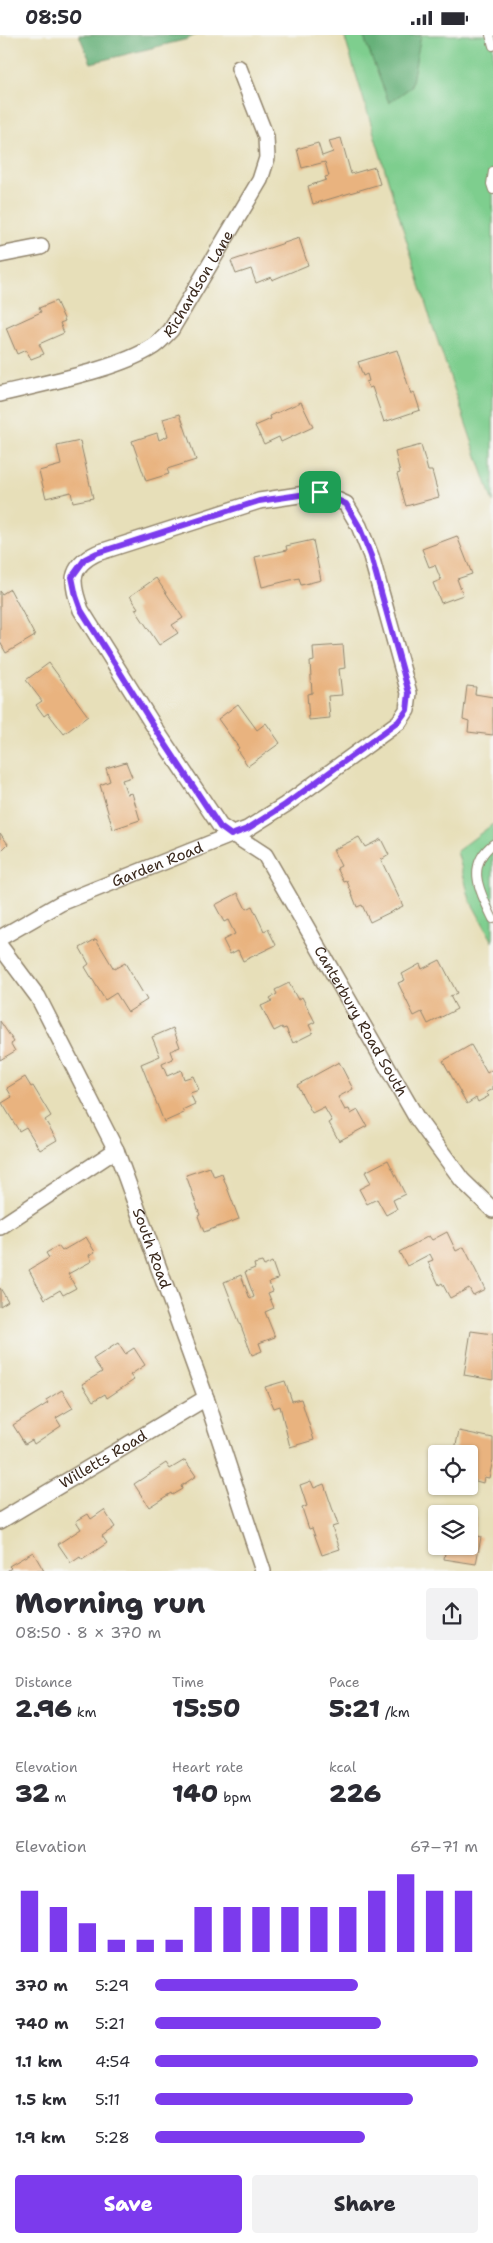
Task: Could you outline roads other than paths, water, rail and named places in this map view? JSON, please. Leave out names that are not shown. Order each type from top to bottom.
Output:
[{"type":"street","name":"Richardson Lane","points":[[0,395],[95,369],[134,356],[155,345],[171,330],[260,180],[268,158],[266,137],[239,68]]},
{"type":"street","points":[[0,255],[41,247]]},
{"type":"street","name":"Garden Road","points":[[0,938],[61,903],[247,829],[285,805],[398,722],[407,710],[409,693],[371,556],[359,526],[346,504],[320,492],[259,501],[97,553],[85,559],[75,572]]},
{"type":"street","name":"Canterbury Road South","points":[[75,572],[72,577],[81,610],[160,736],[220,827],[265,855],[416,1117],[462,1180],[493,1210]]},
{"type":"street","name":"South Road","points":[[0,946],[38,997],[116,1150],[206,1398],[263,1571]]},
{"type":"street","points":[[0,1227],[116,1150]]},
{"type":"street","name":"Willetts Road","points":[[0,1521],[206,1398]]},
{"type":"lane","points":[[490,35],[493,46]]},
{"type":"lane","points":[[493,171],[491,184],[493,190]]},
{"type":"lane","points":[[493,844],[478,860],[477,876],[480,892],[493,919]]}]
